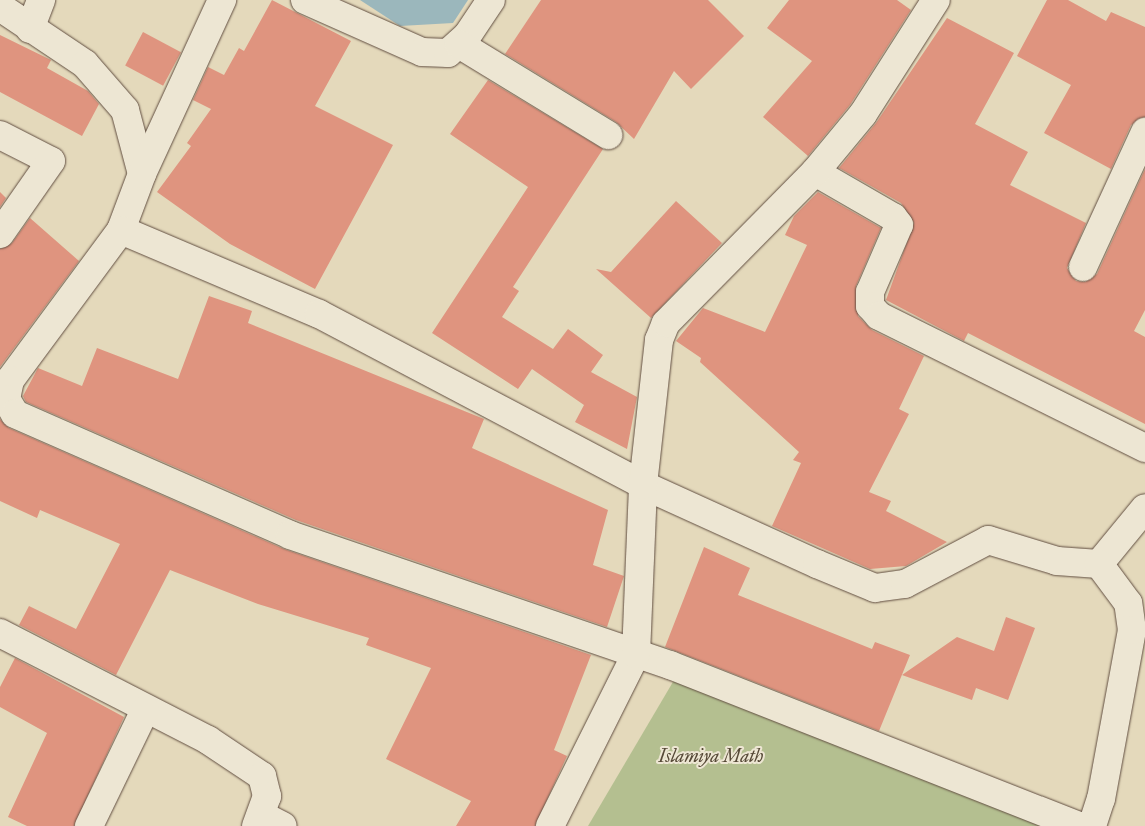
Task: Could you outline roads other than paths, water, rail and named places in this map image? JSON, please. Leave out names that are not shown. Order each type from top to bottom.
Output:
[{"type":"street","points":[[30,28],[41,0]]},
{"type":"street","points":[[222,0],[142,174],[121,230],[10,380],[6,399],[15,414],[290,535],[636,654],[1078,826]]},
{"type":"street","points":[[305,0],[422,52],[448,53],[459,44],[491,0]]},
{"type":"street","points":[[550,826],[636,654],[643,485],[659,340],[666,323],[816,172],[863,114],[936,0]]},
{"type":"street","points":[[0,7],[85,64],[125,110],[142,174]]},
{"type":"street","points":[[459,44],[608,135]]},
{"type":"street","points":[[1083,267],[1145,132]]},
{"type":"street","points":[[0,135],[51,160],[0,234]]},
{"type":"street","points":[[816,172],[893,217],[899,225],[870,292],[870,306],[878,316],[1145,448]]},
{"type":"street","points":[[121,230],[319,314],[643,485],[875,588],[905,584],[988,540],[1057,561],[1099,564],[1128,603],[1132,630],[1103,790],[1092,826]]},
{"type":"street","points":[[1099,564],[1145,508]]},
{"type":"street","points":[[0,633],[145,710],[208,740],[262,776],[267,796],[267,823]]},
{"type":"street","points":[[89,826],[145,710]]},
{"type":"water","points":[[360,0],[468,0],[453,23],[400,26]]},
{"type":"park label","name":"Islamiya Math","points":[[711,756]]}]
